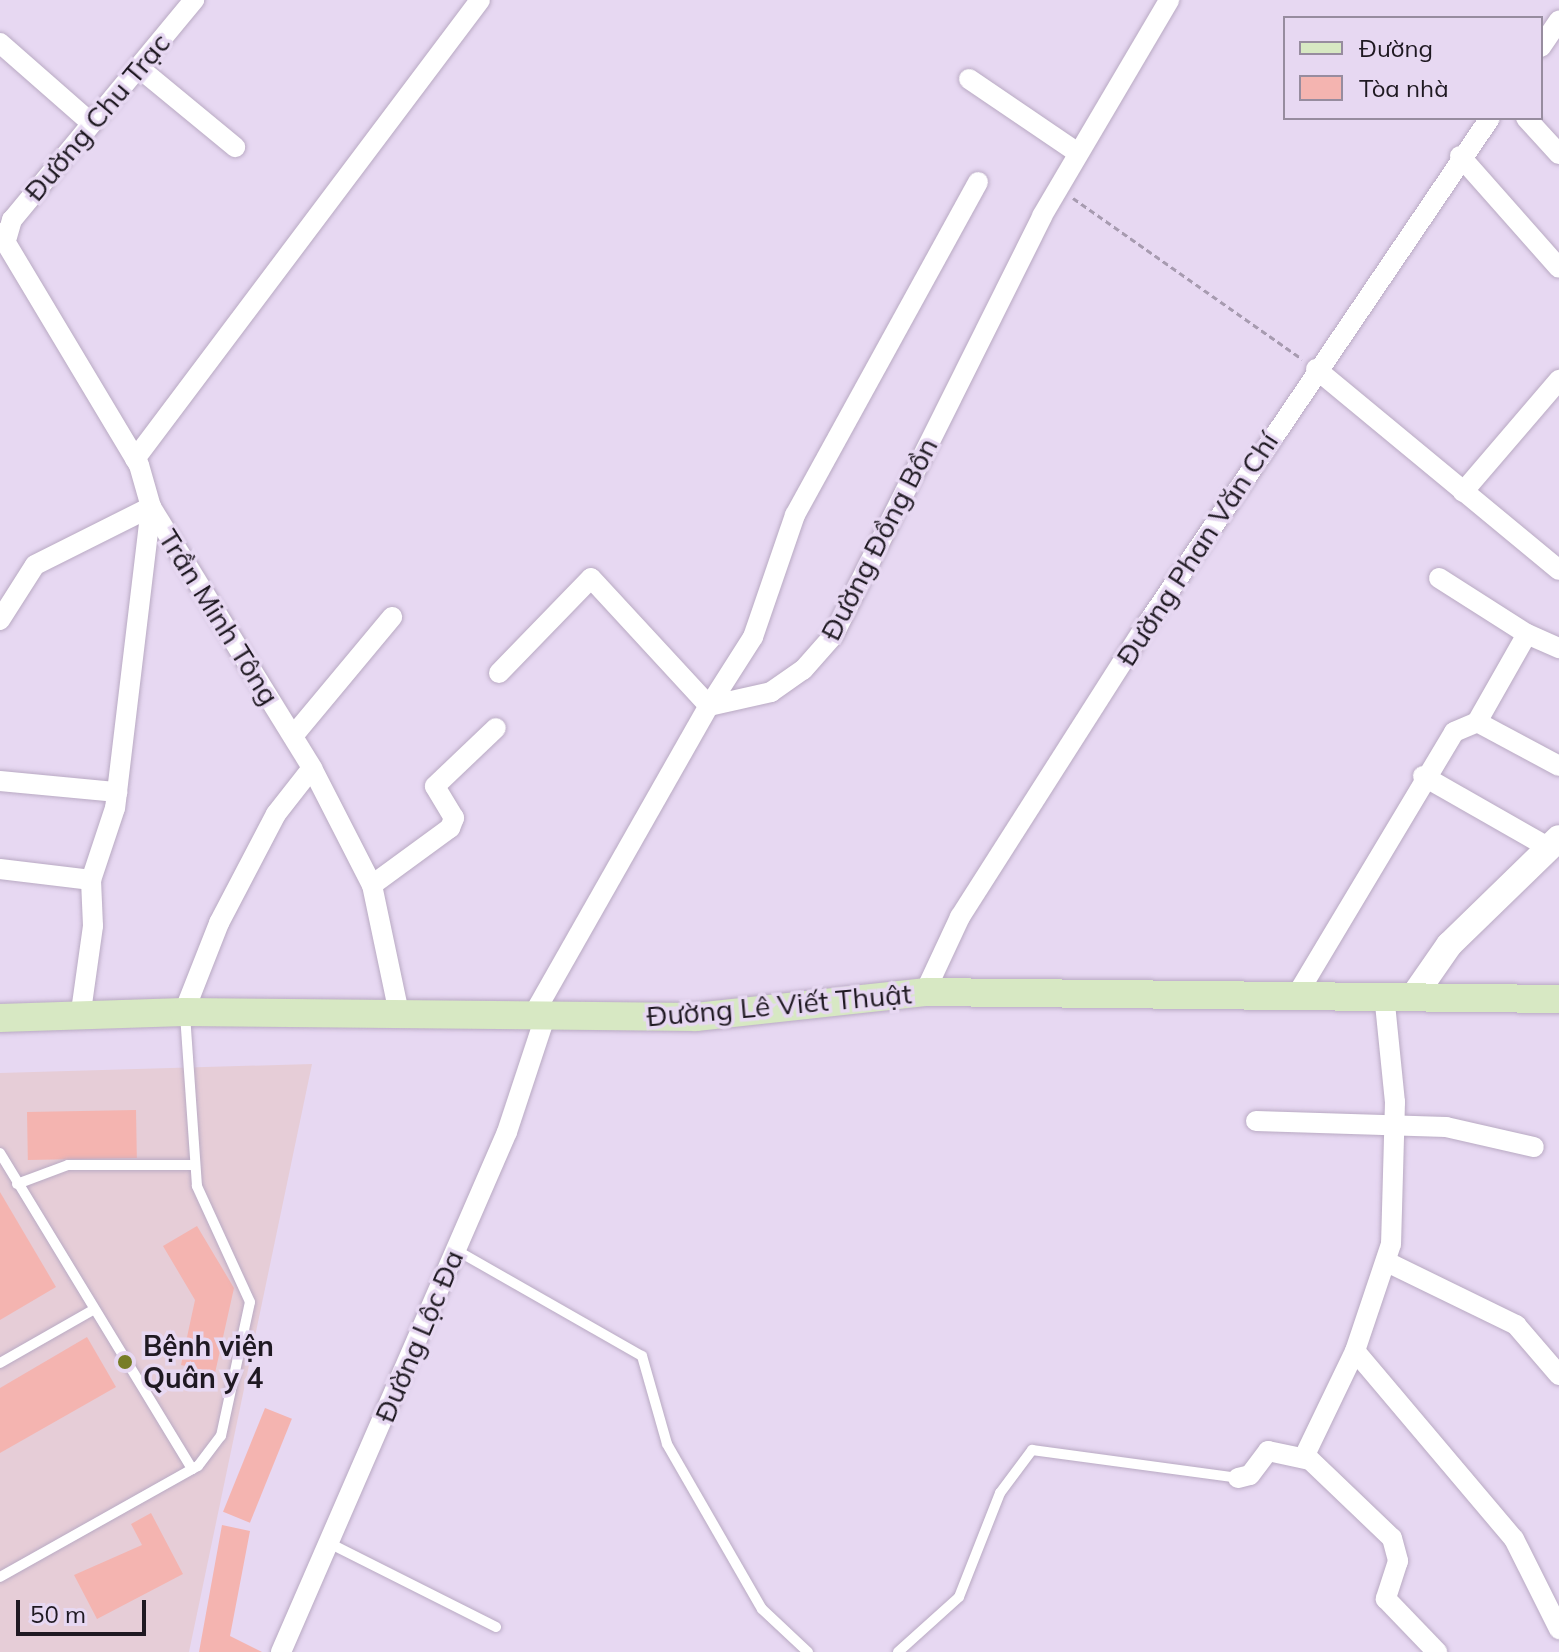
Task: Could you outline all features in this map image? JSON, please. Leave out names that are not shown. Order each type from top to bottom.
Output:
[{"type":"main road","name":"Đường Lê Viết Thuật","points":[[0,1018],[80,1018],[184,1012],[400,1018],[696,1017],[925,992],[1415,994],[1559,999]]},
{"type":"street","name":"Đường Chu Trạc","points":[[3,235],[12,220],[194,0]]},
{"type":"street","points":[[135,459],[480,0]]},
{"type":"street","name":"Đường Đồng Bồn","points":[[709,706],[771,692],[803,670],[833,636],[1078,153],[1169,0]]},
{"type":"street","points":[[1543,44],[1559,20]]},
{"type":"street","points":[[0,43],[91,123]]},
{"type":"street","points":[[138,67],[235,147]]},
{"type":"street","points":[[969,79],[1078,153]]},
{"type":"street","name":"Đường Phan Văn Chí","points":[[925,992],[960,917],[1316,369],[1460,156],[1488,120]]},
{"type":"street","points":[[1528,120],[1559,154]]},
{"type":"street","points":[[1460,156],[1559,268]]},
{"type":"street","points":[[538,1017],[709,706],[753,637],[795,515],[978,182]]},
{"type":"street","name":"Trần Minh Tông","points":[[3,235],[135,459],[151,507],[312,768],[372,885],[400,1018]]},
{"type":"street","points":[[1316,369],[1559,570]]},
{"type":"street","points":[[1463,492],[1559,380]]},
{"type":"street","points":[[0,620],[35,565],[151,507]]},
{"type":"street","points":[[80,1018],[93,926],[91,880],[117,792],[151,507]]},
{"type":"street","points":[[499,673],[591,578],[709,706]]},
{"type":"street","points":[[1439,578],[1527,634],[1559,648]]},
{"type":"street","points":[[293,736],[392,617]]},
{"type":"street","points":[[1298,993],[1444,741],[1477,722],[1527,634]]},
{"type":"street","points":[[1477,722],[1559,766]]},
{"type":"street","points":[[372,885],[450,828],[454,818],[435,786],[496,728]]},
{"type":"street","points":[[184,1012],[219,923],[276,814],[312,768]]},
{"type":"street","points":[[1415,994],[1449,945],[1554,843],[1423,776]]},
{"type":"street","points":[[0,781],[117,792]]},
{"type":"street","points":[[0,869],[91,880]]},
{"type":"street","points":[[1306,1459],[1355,1351],[1387,1262],[1394,1123],[1384,994]]},
{"type":"street","name":"Đường Lộc Đa","points":[[281,1652],[456,1250],[538,1017]]},
{"type":"street","points":[[1256,1121],[1394,1123],[1471,1130],[1534,1147]]},
{"type":"street","points":[[1387,1262],[1516,1325],[1559,1375]]},
{"type":"street","points":[[1355,1351],[1514,1539],[1559,1629]]},
{"type":"street","points":[[1238,1478],[1250,1475],[1268,1451],[1306,1459],[1392,1538],[1398,1561],[1386,1599],[1437,1652]]},
{"type":"lane","points":[[0,1577],[192,1469],[221,1436],[250,1302],[246,1280],[203,1205],[193,1165],[184,1012]]},
{"type":"lane","points":[[0,1153],[192,1469]]},
{"type":"lane","points":[[17,1184],[68,1165],[193,1165]]},
{"type":"lane","points":[[456,1250],[642,1356],[667,1444],[762,1609],[808,1652]]},
{"type":"lane","points":[[0,1363],[93,1310]]},
{"type":"lane","points":[[898,1652],[959,1597],[997,1500],[1032,1450],[1238,1478]]},
{"type":"lane","points":[[329,1543],[496,1627]]},
{"type":"path","points":[[1060,188],[1316,369]]},
{"type":"shaded area","name":"Bệnh viện Quân y 4","points":[[312,1064],[189,1652],[0,1652],[0,1073]]},
{"type":"building","points":[[136,1110],[137,1158],[28,1160],[27,1112]]},
{"type":"building","points":[[0,1192],[56,1287],[0,1320]]},
{"type":"building","points":[[197,1226],[234,1288],[215,1373],[181,1365],[195,1300],[163,1246]]},
{"type":"building","points":[[87,1337],[116,1387],[0,1453],[0,1388]]},
{"type":"building","points":[[265,1408],[292,1419],[250,1523],[223,1512]]},
{"type":"building","points":[[151,1513],[183,1574],[97,1619],[74,1575],[142,1545],[131,1524]]},
{"type":"building","points":[[222,1525],[250,1531],[230,1636],[262,1652],[199,1652]]},
{"type":"place","name":"Bệnh viện Quân y 4","points":[[125,1362]]}]
